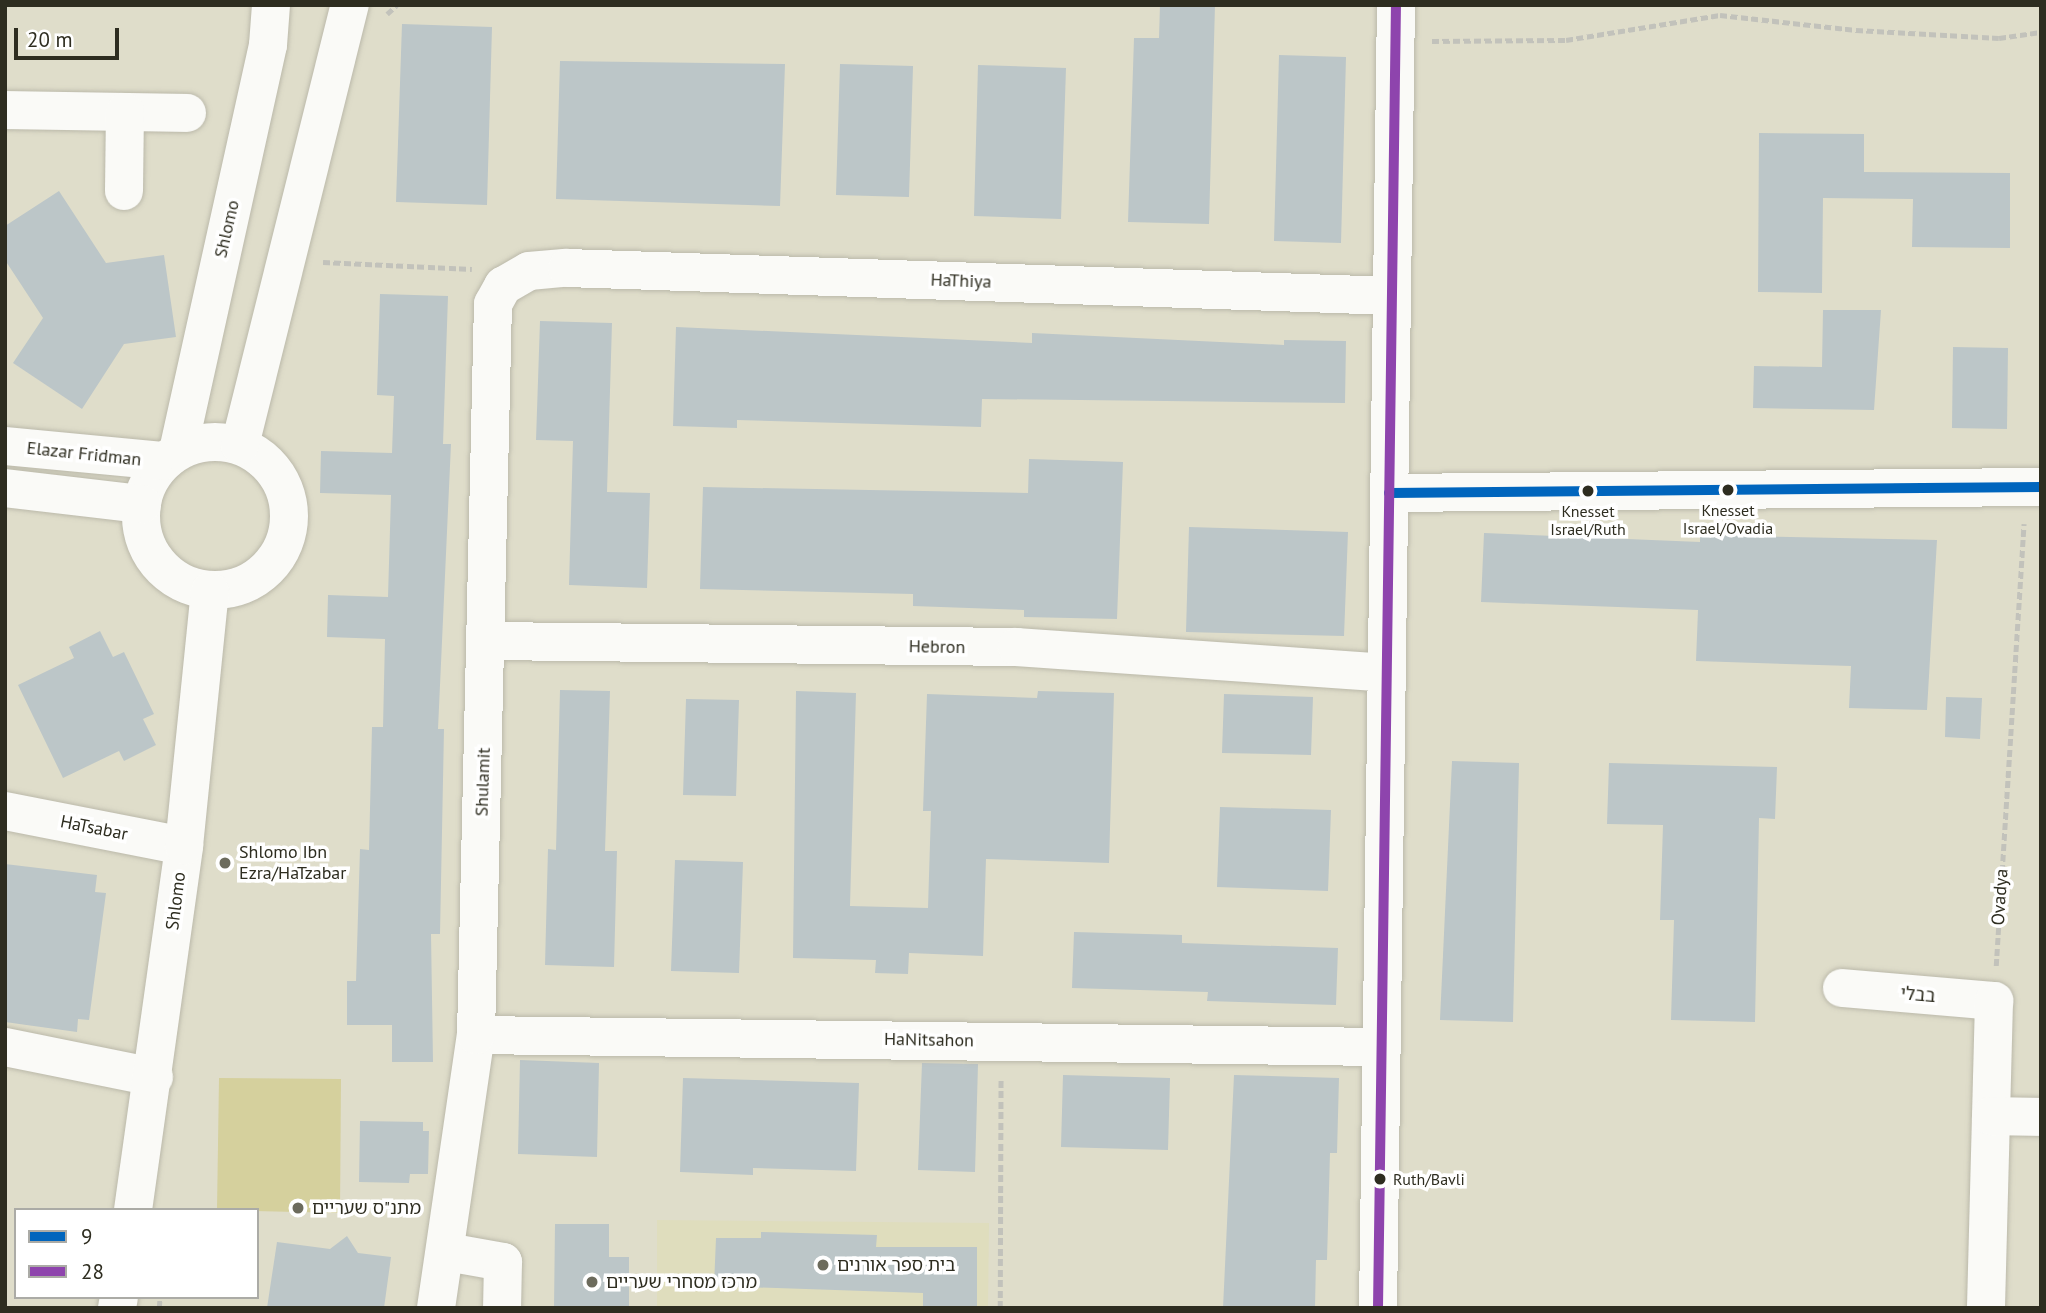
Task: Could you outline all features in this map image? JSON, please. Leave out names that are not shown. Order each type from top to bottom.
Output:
[{"type":"street","name":"Shlomo","points":[[171,456],[268,45],[271,5]]},
{"type":"street","points":[[240,445],[350,5]]},
{"type":"street","points":[[1378,1308],[1396,23]]},
{"type":"street","points":[[5,110],[187,113]]},
{"type":"street","points":[[124,191],[125,112]]},
{"type":"street","name":"HaThiya","points":[[529,271],[567,268],[1392,296]]},
{"type":"street","name":"Shulamit","points":[[436,1308],[447,1252],[476,1035],[488,642],[493,304],[503,286],[529,271]]},
{"type":"street","points":[[198,443],[240,445],[261,457],[277,475],[287,496],[285,544],[272,564],[255,580],[233,589],[210,591],[184,584],[162,570],[147,548],[142,504],[151,477],[171,456],[198,443]]},
{"type":"street","name":"Elazar Fridman","points":[[5,446],[171,456]]},
{"type":"street","points":[[1389,494],[2034,487]]},
{"type":"street","points":[[5,488],[142,504]]},
{"type":"street","name":"Shlomo","points":[[133,1208],[154,1077],[184,846],[210,591]]},
{"type":"street","name":"Hebron","points":[[488,642],[1017,648],[1387,673]]},
{"type":"street","name":"HaTsabar","points":[[5,811],[184,846]]},
{"type":"street","name":"בבלי","points":[[1842,988],[1993,1001]]},
{"type":"street","points":[[1986,1308],[1993,1001]]},
{"type":"street","name":"HaNitsahon","points":[[476,1035],[1381,1047]]},
{"type":"street","points":[[5,1047],[154,1077]]},
{"type":"street","points":[[1991,1116],[2041,1117]]},
{"type":"street","points":[[447,1252],[503,1262],[502,1308]]},
{"type":"path","points":[[1396,23],[1566,40],[1720,15],[1895,32],[1999,37],[2041,32]]},
{"type":"path","points":[[287,260],[529,271]]},
{"type":"path","name":"Ovadya","points":[[1993,1001],[2034,487]]},
{"type":"path","points":[[1000,1308],[1002,1041]]},
{"type":"shaded area","points":[[219,1078],[341,1079],[340,1213],[217,1208]]},
{"type":"shaded area","name":"בית ספר אורנים","points":[[657,1220],[989,1223],[988,1308],[657,1308]]},
{"type":"building","points":[[1160,5],[1215,5],[1209,224],[1128,222],[1134,38],[1159,38]]},
{"type":"building","points":[[402,24],[492,27],[487,205],[396,202]]},
{"type":"building","points":[[1279,55],[1346,57],[1341,243],[1274,241]]},
{"type":"building","points":[[560,61],[785,64],[780,206],[556,199]]},
{"type":"building","points":[[840,64],[913,66],[909,197],[836,195]]},
{"type":"building","points":[[978,65],[1066,68],[1061,219],[974,216]]},
{"type":"building","points":[[1759,133],[1864,134],[1864,172],[2010,173],[2010,248],[1912,247],[1913,199],[1823,198],[1822,293],[1758,292]]},
{"type":"building","points":[[59,191],[106,263],[164,255],[176,337],[124,344],[82,409],[13,363],[43,318],[5,260],[5,226]]},
{"type":"building","points":[[380,294],[448,296],[443,444],[451,444],[438,729],[444,729],[440,934],[431,934],[433,1062],[392,1062],[392,1025],[347,1025],[347,981],[356,981],[360,849],[369,850],[372,727],[383,727],[385,639],[327,637],[328,595],[388,597],[391,495],[320,493],[321,451],[392,453],[394,396],[377,395]]},
{"type":"building","points":[[1823,310],[1881,310],[1874,410],[1753,408],[1754,366],[1822,367]]},
{"type":"building","points":[[540,321],[612,323],[607,492],[650,493],[647,588],[569,585],[573,441],[536,440]]},
{"type":"building","points":[[676,327],[1032,343],[1032,333],[1284,345],[1284,340],[1346,341],[1345,403],[982,399],[981,427],[737,420],[737,428],[673,426]]},
{"type":"building","points":[[1953,347],[2008,348],[2007,429],[1952,428]]},
{"type":"building","points":[[1029,459],[1123,462],[1117,619],[1024,617],[1024,610],[913,606],[913,594],[700,589],[703,487],[1028,493]]},
{"type":"building","points":[[1189,527],[1348,532],[1344,636],[1186,632]]},
{"type":"building","points":[[1484,533],[1700,542],[1700,535],[1937,540],[1927,710],[1849,708],[1851,666],[1696,661],[1698,610],[1481,602]]},
{"type":"building","points":[[100,631],[113,657],[124,652],[154,714],[143,719],[156,745],[124,761],[119,751],[63,778],[18,685],[74,658],[69,647]]},
{"type":"building","points":[[560,690],[610,691],[605,851],[617,851],[614,967],[545,965],[548,849],[556,850]]},
{"type":"building","points":[[796,691],[856,693],[850,906],[928,908],[931,811],[923,811],[927,694],[1037,698],[1038,691],[1114,693],[1109,863],[986,859],[983,956],[909,953],[908,974],[875,973],[876,960],[793,958]]},
{"type":"building","points":[[1224,694],[1313,697],[1311,755],[1222,753]]},
{"type":"building","points":[[1946,697],[1982,698],[1980,739],[1945,737]]},
{"type":"building","points":[[686,699],[739,700],[736,796],[683,795]]},
{"type":"building","points":[[1452,761],[1519,763],[1513,1022],[1440,1020]]},
{"type":"building","points":[[1609,763],[1777,767],[1775,819],[1759,818],[1755,1022],[1671,1020],[1674,920],[1660,920],[1663,825],[1607,824]]},
{"type":"building","points":[[1220,807],[1331,810],[1328,891],[1217,887]]},
{"type":"building","points":[[675,860],[743,862],[739,973],[671,971]]},
{"type":"building","points":[[5,864],[97,875],[95,892],[106,893],[89,1020],[78,1019],[77,1032],[5,1022]]},
{"type":"building","points":[[1074,932],[1182,935],[1182,943],[1338,948],[1336,1005],[1207,1001],[1208,992],[1072,988]]},
{"type":"building","points":[[520,1060],[599,1063],[597,1157],[518,1154]]},
{"type":"building","points":[[922,1063],[978,1064],[975,1172],[918,1170]]},
{"type":"building","points":[[1063,1075],[1170,1078],[1168,1150],[1061,1147]]},
{"type":"building","points":[[1234,1075],[1339,1078],[1337,1153],[1330,1153],[1327,1260],[1316,1260],[1315,1308],[1223,1308]]},
{"type":"building","points":[[683,1078],[859,1083],[856,1171],[753,1168],[753,1175],[680,1172]]},
{"type":"building","points":[[360,1121],[423,1122],[423,1131],[429,1131],[428,1174],[410,1174],[409,1183],[359,1182]]},
{"type":"building","name":"מרכז מסחרי שעריים","points":[[555,1224],[609,1224],[609,1257],[629,1257],[629,1308],[554,1308]]},
{"type":"building","points":[[761,1232],[877,1235],[876,1247],[977,1247],[977,1308],[923,1308],[923,1293],[714,1286],[716,1238],[761,1238]]},
{"type":"building","points":[[347,1236],[358,1253],[391,1257],[384,1308],[267,1308],[277,1242],[330,1249]]},
{"type":"transit line","name":"28","points":[[1378,1308],[1396,5]]},
{"type":"transit line","name":"9","points":[[1389,493],[2041,487]]},
{"type":"place","name":"Knesset Israel/Ovadia","points":[[1728,490]]},
{"type":"place","name":"Knesset Israel/Ruth","points":[[1588,491]]},
{"type":"place","name":"Shlomo Ibn Ezra/HaTzabar","points":[[225,863]]},
{"type":"place","name":"Ruth/Bavli","points":[[1380,1179]]},
{"type":"place","name":"מתנ\"ס שעריים","points":[[298,1208]]},
{"type":"place","name":"בית ספר אורנים","points":[[823,1265]]},
{"type":"place","name":"מרכז מסחרי שעריים","points":[[592,1282]]}]
